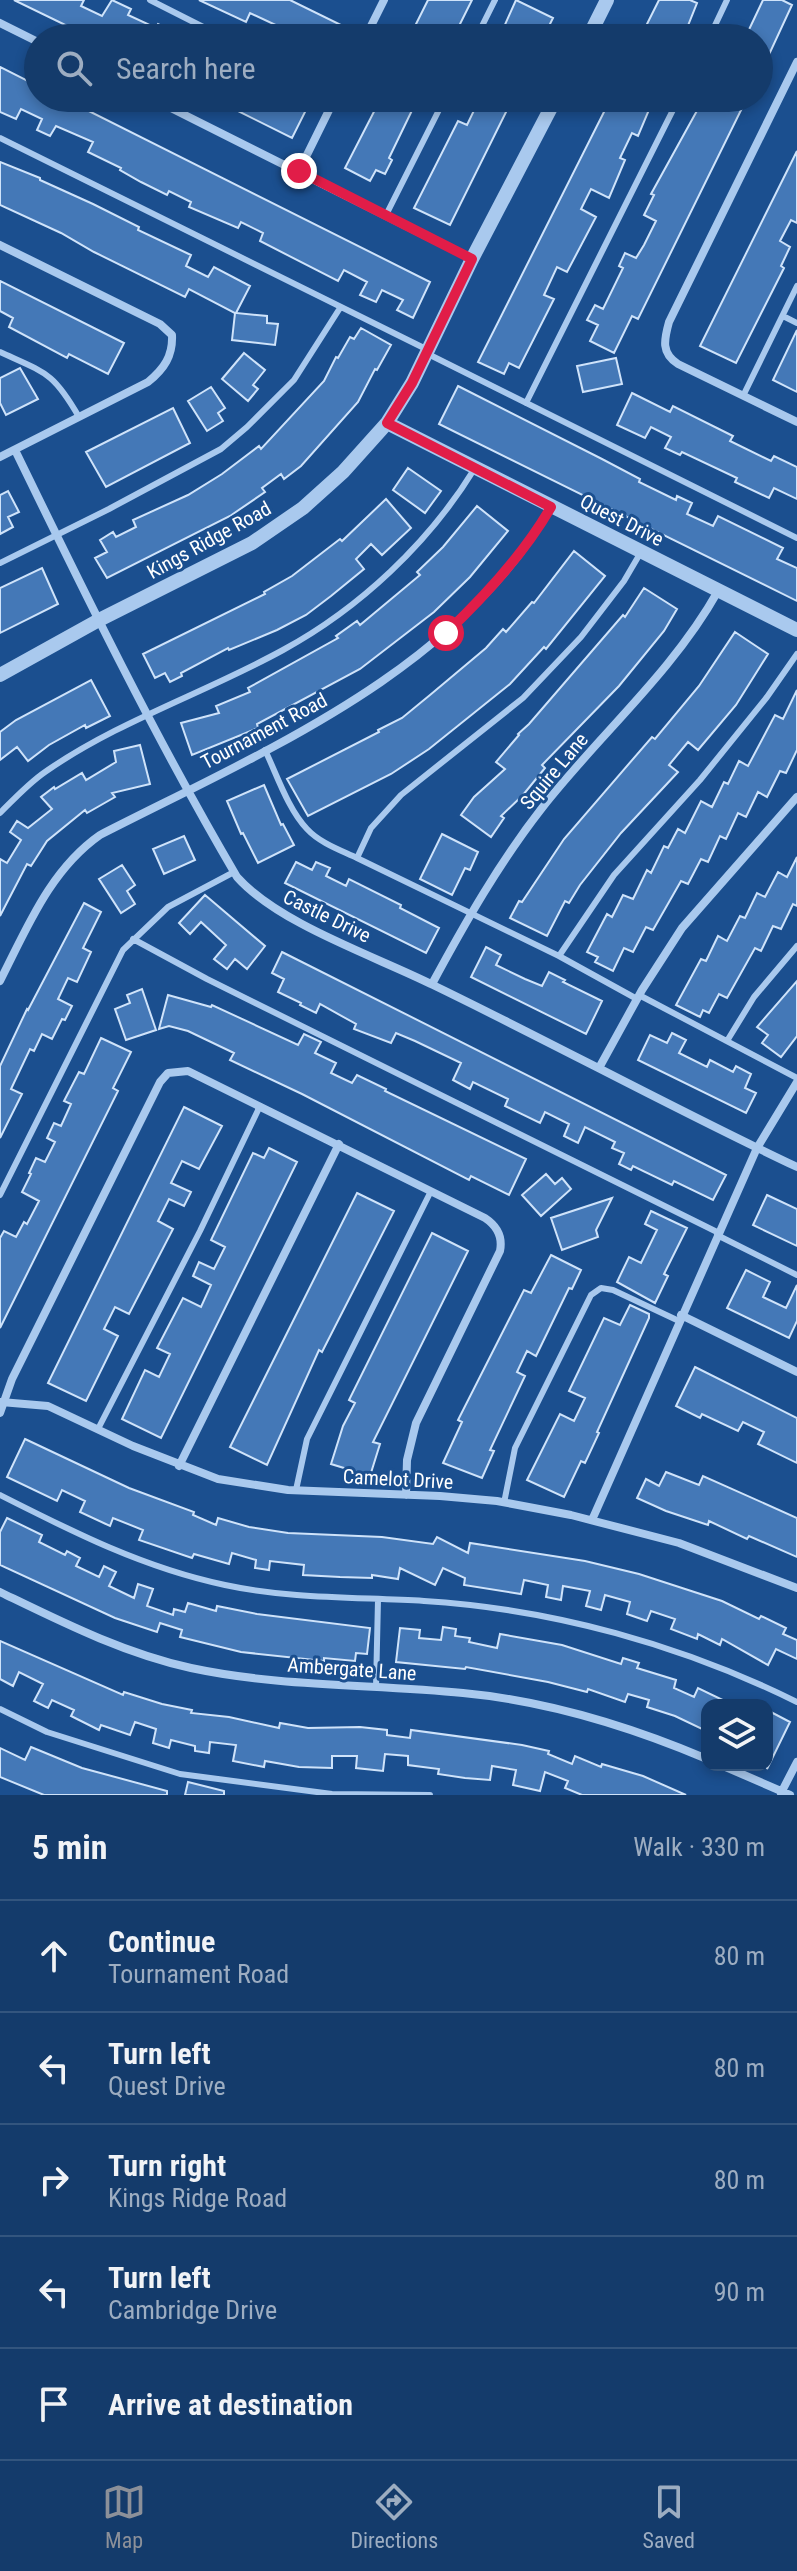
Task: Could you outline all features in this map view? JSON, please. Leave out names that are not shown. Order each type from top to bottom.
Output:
[{"type":"street","points":[[371,24],[381,1]]},
{"type":"street","points":[[594,24],[605,1]]},
{"type":"street","points":[[0,23],[24,35]]},
{"type":"street","points":[[773,111],[797,62]]},
{"type":"street","points":[[179,112],[472,259]]},
{"type":"street","points":[[299,171],[328,112]]},
{"type":"street","name":"Kings Ridge Road","points":[[0,675],[99,620],[220,560],[274,529],[321,493],[387,423],[427,352],[549,112]]},
{"type":"street","points":[[772,112],[669,322],[664,346],[678,364],[797,422]]},
{"type":"street","points":[[0,245],[160,324],[172,335],[167,364],[148,382],[0,457]]},
{"type":"street","name":"Quest Drive","points":[[387,423],[797,630]]},
{"type":"street","name":"Castle Drive","points":[[15,450],[187,789],[234,872],[249,890],[278,911],[432,984],[797,1167]]},
{"type":"street","name":"Tournament Road","points":[[0,981],[52,882],[70,859],[100,835],[350,704],[446,633],[499,579],[531,540],[551,507]]},
{"type":"street","name":"Squire Lane","points":[[432,984],[472,912],[541,808],[684,645],[718,591]]},
{"type":"street","points":[[599,1068],[638,997],[682,928],[797,797]]},
{"type":"street","points":[[0,1413],[12,1379],[160,1082],[168,1073],[188,1071],[485,1218],[499,1231],[502,1242],[500,1251],[416,1423],[407,1460],[406,1495]]},
{"type":"street","points":[[592,1520],[757,1148],[797,1080]]},
{"type":"street","points":[[179,1466],[339,1144]]},
{"type":"street","points":[[680,1318],[797,1372]]},
{"type":"street","name":"Camelot Drive","points":[[2,1402],[48,1406],[179,1466],[236,1483],[296,1490],[504,1503],[592,1520],[679,1543],[797,1588]]},
{"type":"street","name":"Ambergate Lane","points":[[0,1592],[117,1646],[193,1668],[256,1678],[475,1694],[558,1709],[640,1732],[701,1757]]},
{"type":"street","points":[[734,1771],[784,1794],[797,1762]]},
{"type":"lane","points":[[150,0],[197,24]]},
{"type":"lane","points":[[483,24],[495,0]]},
{"type":"lane","points":[[716,24],[727,0]]},
{"type":"lane","points":[[386,215],[438,112]]},
{"type":"lane","points":[[526,403],[672,112]]},
{"type":"lane","points":[[0,138],[797,538]]},
{"type":"lane","points":[[743,396],[797,286]]},
{"type":"lane","points":[[0,563],[221,449],[294,380],[340,308]]},
{"type":"lane","points":[[783,316],[797,323]]},
{"type":"lane","points":[[0,352],[48,374],[62,387],[79,417]]},
{"type":"lane","points":[[0,813],[42,774],[78,751],[285,649],[337,616],[386,576],[459,494],[475,468]]},
{"type":"lane","points":[[357,858],[371,828],[401,795],[523,698],[581,637],[624,581],[641,552]]},
{"type":"lane","points":[[559,956],[614,875],[700,780],[767,697],[797,654]]},
{"type":"lane","points":[[265,750],[298,817],[319,840],[472,912],[727,1041],[797,1080]]},
{"type":"lane","points":[[0,1195],[123,950],[168,907],[234,872]]},
{"type":"lane","points":[[133,939],[797,1275]]},
{"type":"lane","points":[[727,1041],[754,997],[797,946]]},
{"type":"lane","points":[[98,1429],[200,1231],[260,1106]]},
{"type":"lane","points":[[296,1490],[307,1439],[431,1191]]},
{"type":"lane","points":[[504,1503],[515,1448],[591,1295],[601,1288],[613,1290],[680,1318]]},
{"type":"lane","points":[[0,1495],[112,1550],[225,1586],[281,1594],[426,1601],[586,1625],[715,1667],[797,1702]]},
{"type":"lane","points":[[376,1687],[378,1600]]},
{"type":"lane","points":[[0,1709],[47,1732],[180,1774],[332,1794],[430,1795]]},
{"type":"building","points":[[14,0],[84,0],[81,6],[102,16],[112,0],[131,9],[128,15],[147,24],[63,24]]},
{"type":"building","points":[[199,0],[290,0],[339,24],[274,24],[250,13],[246,22]]},
{"type":"building","points":[[428,0],[472,0],[460,24],[416,24]]},
{"type":"building","points":[[516,0],[553,18],[550,24],[505,24]]},
{"type":"building","points":[[659,0],[690,0],[697,3],[689,24],[647,24]]},
{"type":"building","points":[[763,0],[782,0],[792,5],[773,46],[773,24],[752,24]]},
{"type":"building","points":[[0,67],[24,79],[24,110],[21,109],[16,119],[0,112]]},
{"type":"building","points":[[27,112],[91,112],[430,282],[413,318],[397,310],[403,300],[382,290],[376,302],[360,295],[367,282],[344,270],[338,281],[260,241],[263,233],[241,222],[238,228],[189,207],[191,202],[169,191],[167,195],[141,182],[88,152],[93,142],[56,126],[50,136],[37,130],[42,119]]},
{"type":"building","points":[[240,112],[305,112],[292,138]]},
{"type":"building","points":[[374,112],[411,112],[389,158],[392,160],[385,174],[376,170],[370,181],[345,168]]},
{"type":"building","points":[[473,112],[506,112],[450,225],[414,208],[458,121],[467,125]]},
{"type":"building","points":[[604,112],[648,112],[638,136],[632,133],[620,158],[625,160],[609,198],[591,189],[581,209],[596,217],[567,272],[557,267],[544,295],[554,299],[519,368],[509,363],[504,374],[478,362]]},
{"type":"building","points":[[696,112],[740,112],[638,319],[632,316],[614,353],[590,341],[598,325],[587,320],[595,305],[603,309],[623,268],[619,266],[625,253],[636,258],[644,245],[656,221],[644,215],[654,195],[651,194]]},
{"type":"building","points":[[797,151],[797,223],[791,220],[780,241],[790,247],[781,266],[784,268],[736,363],[700,346]]},
{"type":"building","points":[[0,162],[40,178],[191,255],[186,266],[208,277],[214,267],[250,286],[236,313],[267,316],[267,323],[278,324],[275,345],[232,340],[235,313],[189,289],[185,297],[0,205]]},
{"type":"building","points":[[0,281],[124,343],[108,374],[69,354],[67,358],[9,327],[13,318],[0,311]]},
{"type":"building","points":[[361,328],[391,345],[358,402],[301,466],[284,479],[281,474],[262,488],[265,492],[230,516],[107,578],[95,558],[107,552],[100,540],[113,532],[116,537],[136,527],[133,520],[188,495],[259,446],[261,449],[324,381],[336,357],[350,337],[354,339]]},
{"type":"building","points":[[797,330],[797,392],[773,380]]},
{"type":"building","points":[[244,353],[265,370],[253,385],[258,389],[248,401],[222,379]]},
{"type":"building","points":[[616,358],[622,384],[583,392],[577,366]]},
{"type":"building","points":[[20,368],[38,399],[6,415],[0,403],[0,378]]},
{"type":"building","points":[[458,386],[640,479],[639,482],[676,500],[677,496],[692,503],[687,514],[713,526],[718,516],[783,548],[777,559],[797,568],[797,601],[439,424]]},
{"type":"building","points":[[211,387],[225,408],[218,413],[223,421],[207,431],[188,401]]},
{"type":"building","points":[[632,393],[670,412],[673,406],[733,436],[730,441],[771,461],[774,456],[797,467],[797,499],[774,488],[769,498],[735,482],[737,478],[682,452],[680,455],[665,448],[671,437],[651,427],[645,438],[617,425]]},
{"type":"building","points":[[173,408],[190,443],[106,487],[86,452]]},
{"type":"building","points":[[408,468],[441,491],[425,513],[393,490]]},
{"type":"building","points":[[8,491],[19,512],[8,517],[13,527],[0,534],[0,495]]},
{"type":"building","points":[[386,499],[411,528],[382,555],[371,544],[356,559],[364,569],[331,596],[306,615],[277,630],[228,648],[170,682],[165,673],[155,678],[143,654],[265,594],[340,539],[342,541]]},
{"type":"building","points":[[477,506],[508,531],[470,577],[434,612],[360,669],[257,724],[258,728],[192,755],[181,723],[219,713],[216,706],[250,692],[248,688],[338,638],[336,636],[357,621],[360,625],[420,575],[417,572],[443,547]]},
{"type":"building","points":[[574,551],[605,576],[546,649],[544,647],[510,684],[429,749],[391,774],[308,816],[287,779],[402,718],[486,648],[503,629],[506,632],[534,603]]},
{"type":"building","points":[[42,568],[58,604],[0,633],[0,588]]},
{"type":"building","points":[[644,588],[677,609],[664,631],[619,686],[542,765],[545,768],[501,816],[504,818],[491,837],[461,815],[474,797],[505,769],[496,762],[518,734],[623,615],[625,617]]},
{"type":"building","points":[[735,632],[768,654],[736,705],[698,750],[688,742],[669,765],[678,772],[621,833],[569,903],[565,901],[547,936],[510,918],[564,839],[699,686]]},
{"type":"building","points":[[91,680],[110,716],[86,728],[85,725],[28,761],[17,747],[0,760],[0,732],[16,720]]},
{"type":"building","points":[[797,690],[797,750],[786,773],[780,771],[767,797],[758,792],[746,817],[738,813],[726,839],[720,836],[708,862],[701,859],[688,884],[681,881],[653,930],[646,927],[633,952],[624,948],[613,971],[595,962],[598,957],[587,952],[607,914],[612,917],[623,895],[633,899],[647,870],[651,873],[664,846],[668,848],[678,829],[685,833],[701,801],[712,807],[739,761],[748,766],[775,715],[783,719]]},
{"type":"building","points":[[140,745],[150,784],[112,793],[115,797],[87,813],[85,810],[47,841],[31,866],[27,864],[0,916],[0,859],[7,863],[21,840],[10,832],[17,821],[28,828],[52,809],[41,797],[54,787],[82,773],[86,780],[116,762],[114,751]]},
{"type":"building","points":[[264,785],[281,825],[294,845],[258,863],[227,801]]},
{"type":"building","points":[[442,834],[478,852],[470,870],[465,868],[452,895],[420,879]]},
{"type":"building","points":[[184,836],[195,860],[164,874],[153,849]]},
{"type":"building","points":[[797,857],[797,906],[793,904],[781,929],[773,926],[761,951],[755,948],[727,998],[719,994],[709,1013],[703,1010],[700,1017],[676,1005],[701,959],[706,961],[718,936],[727,941],[740,916],[745,918],[757,893],[765,897],[778,872],[787,877]]},
{"type":"building","points":[[296,862],[312,870],[316,862],[330,868],[326,876],[346,886],[349,879],[439,928],[426,953],[285,883]]},
{"type":"building","points":[[122,865],[135,885],[127,891],[135,904],[121,913],[99,879]]},
{"type":"building","points":[[205,895],[265,946],[247,969],[235,959],[227,969],[214,959],[226,945],[201,922],[190,934],[179,923]]},
{"type":"building","points":[[84,903],[101,912],[83,948],[91,952],[77,982],[68,978],[58,999],[72,1006],[52,1039],[42,1034],[34,1051],[30,1049],[11,1089],[22,1094],[0,1138],[0,1066]]},
{"type":"building","points":[[486,947],[501,955],[496,965],[525,979],[542,986],[549,972],[602,1001],[586,1034],[471,977]]},
{"type":"building","points":[[282,952],[726,1175],[713,1200],[674,1181],[672,1185],[633,1166],[631,1170],[619,1164],[624,1153],[612,1148],[615,1142],[585,1127],[578,1143],[564,1136],[569,1124],[545,1112],[540,1123],[505,1106],[508,1099],[473,1082],[470,1089],[453,1080],[461,1063],[415,1041],[396,1033],[391,1043],[354,1029],[356,1024],[320,1004],[316,1013],[300,1005],[278,992],[284,979],[272,973]]},
{"type":"building","points":[[797,981],[797,1036],[781,1057],[762,1043],[768,1035],[757,1027]]},
{"type":"building","points":[[142,989],[156,1030],[126,1040],[115,1009],[130,1003],[127,995]]},
{"type":"building","points":[[168,995],[212,1005],[298,1045],[304,1034],[321,1042],[315,1053],[336,1063],[331,1073],[352,1083],[357,1075],[526,1159],[509,1195],[471,1176],[469,1180],[230,1060],[234,1053],[188,1031],[169,1026],[159,1029]]},
{"type":"building","points":[[672,1033],[686,1040],[679,1053],[707,1067],[710,1060],[733,1072],[736,1066],[751,1074],[745,1088],[756,1093],[746,1113],[638,1060],[650,1035],[667,1043]]},
{"type":"building","points":[[101,1038],[131,1052],[113,1088],[118,1091],[0,1328],[0,1238],[4,1231],[16,1237],[39,1201],[22,1192],[29,1173],[36,1158],[45,1162],[55,1142],[47,1138],[54,1123],[61,1126],[71,1104],[64,1101],[79,1072],[84,1074]]},
{"type":"building","points":[[184,1107],[222,1126],[199,1169],[182,1161],[171,1183],[191,1192],[184,1206],[169,1199],[158,1221],[173,1229],[129,1314],[115,1307],[104,1329],[118,1336],[86,1401],[48,1383]]},
{"type":"building","points":[[269,1148],[297,1162],[161,1438],[122,1419],[145,1370],[159,1377],[170,1354],[157,1348],[183,1298],[201,1307],[211,1285],[193,1276],[199,1262],[214,1269],[225,1247],[211,1240],[253,1153],[264,1158]]},
{"type":"building","points":[[546,1174],[555,1184],[562,1178],[571,1189],[541,1216],[522,1195]]},
{"type":"building","points":[[357,1193],[394,1211],[322,1352],[319,1350],[267,1465],[230,1447]]},
{"type":"building","points":[[767,1195],[797,1209],[797,1246],[753,1225]]},
{"type":"building","points":[[612,1198],[596,1230],[598,1237],[562,1250],[551,1218]]},
{"type":"building","points":[[651,1211],[687,1228],[664,1274],[668,1276],[655,1303],[617,1282],[629,1257],[641,1263],[657,1230],[645,1224]]},
{"type":"building","points":[[432,1233],[468,1251],[373,1442],[380,1444],[370,1476],[331,1464],[343,1426],[355,1403],[349,1400]]},
{"type":"building","points":[[551,1255],[581,1270],[536,1356],[527,1351],[517,1372],[525,1376],[490,1450],[494,1451],[482,1478],[443,1463],[462,1422],[458,1420],[524,1290],[531,1293]]},
{"type":"building","points":[[746,1270],[770,1282],[763,1297],[786,1308],[797,1285],[797,1321],[789,1338],[727,1308]]},
{"type":"building","points":[[630,1305],[649,1314],[649,1318],[585,1463],[581,1461],[564,1497],[527,1480],[560,1414],[574,1421],[585,1398],[569,1391],[604,1318],[620,1325]]},
{"type":"building","points":[[695,1367],[797,1418],[797,1463],[758,1444],[764,1432],[743,1422],[738,1431],[676,1406]]},
{"type":"building","points":[[25,1439],[129,1488],[194,1512],[193,1515],[216,1525],[218,1518],[288,1533],[382,1537],[433,1544],[437,1537],[468,1553],[470,1543],[585,1561],[639,1574],[722,1601],[786,1628],[783,1634],[797,1640],[797,1659],[776,1649],[768,1665],[722,1639],[720,1645],[698,1634],[697,1639],[671,1629],[675,1619],[651,1611],[647,1621],[627,1614],[630,1602],[605,1595],[601,1610],[586,1606],[590,1591],[563,1586],[561,1600],[546,1597],[548,1585],[524,1580],[521,1594],[464,1585],[465,1578],[443,1568],[435,1585],[400,1568],[398,1579],[372,1575],[372,1578],[340,1577],[303,1575],[304,1565],[270,1561],[269,1570],[255,1568],[256,1560],[232,1553],[229,1564],[194,1554],[192,1558],[139,1540],[143,1530],[113,1518],[110,1526],[80,1512],[85,1501],[62,1490],[57,1501],[7,1477]]},
{"type":"building","points":[[666,1472],[699,1485],[703,1476],[797,1518],[797,1557],[709,1521],[708,1525],[637,1498],[646,1479],[659,1486]]},
{"type":"building","points":[[7,1518],[42,1535],[39,1542],[65,1555],[67,1551],[80,1558],[76,1566],[99,1577],[104,1566],[116,1572],[109,1586],[134,1598],[138,1584],[153,1589],[147,1606],[173,1615],[174,1609],[185,1612],[188,1603],[216,1611],[217,1606],[370,1628],[367,1654],[356,1653],[355,1661],[324,1658],[324,1661],[241,1652],[180,1637],[182,1630],[160,1623],[157,1632],[115,1618],[0,1565],[0,1532]]},
{"type":"building","points":[[443,1627],[456,1629],[455,1636],[470,1638],[469,1642],[497,1648],[500,1634],[562,1645],[621,1664],[623,1658],[639,1663],[637,1668],[676,1680],[674,1688],[694,1697],[698,1688],[721,1699],[701,1699],[701,1729],[647,1707],[649,1700],[628,1694],[625,1702],[588,1689],[587,1692],[466,1667],[396,1662],[400,1628],[420,1630],[419,1638],[441,1640]]},
{"type":"building","points":[[0,1641],[123,1695],[124,1692],[192,1710],[191,1713],[229,1717],[279,1728],[280,1723],[308,1728],[360,1727],[387,1730],[387,1735],[410,1738],[411,1730],[522,1745],[549,1751],[548,1754],[572,1764],[575,1756],[601,1767],[602,1764],[643,1776],[686,1795],[582,1795],[565,1788],[568,1781],[545,1772],[540,1791],[513,1785],[516,1770],[492,1766],[490,1780],[465,1778],[438,1774],[439,1769],[408,1765],[408,1756],[385,1754],[383,1771],[356,1768],[357,1756],[332,1756],[332,1768],[299,1767],[265,1761],[264,1767],[233,1761],[236,1745],[210,1742],[209,1753],[195,1751],[195,1746],[171,1740],[169,1748],[153,1743],[156,1729],[135,1722],[130,1735],[101,1725],[99,1730],[71,1716],[74,1710],[52,1700],[48,1708],[34,1701],[43,1684],[19,1672],[13,1686],[0,1679]]},
{"type":"building","points":[[773,1713],[790,1722],[773,1757]]},
{"type":"building","points":[[31,1747],[82,1768],[167,1791],[167,1795],[44,1795],[0,1777],[0,1748],[25,1760]]},
{"type":"building","points":[[188,1782],[224,1791],[224,1795],[185,1795]]},
{"type":"route","points":[[299,171],[472,259],[412,383],[387,423],[551,507],[531,540],[499,579],[446,633]]}]
